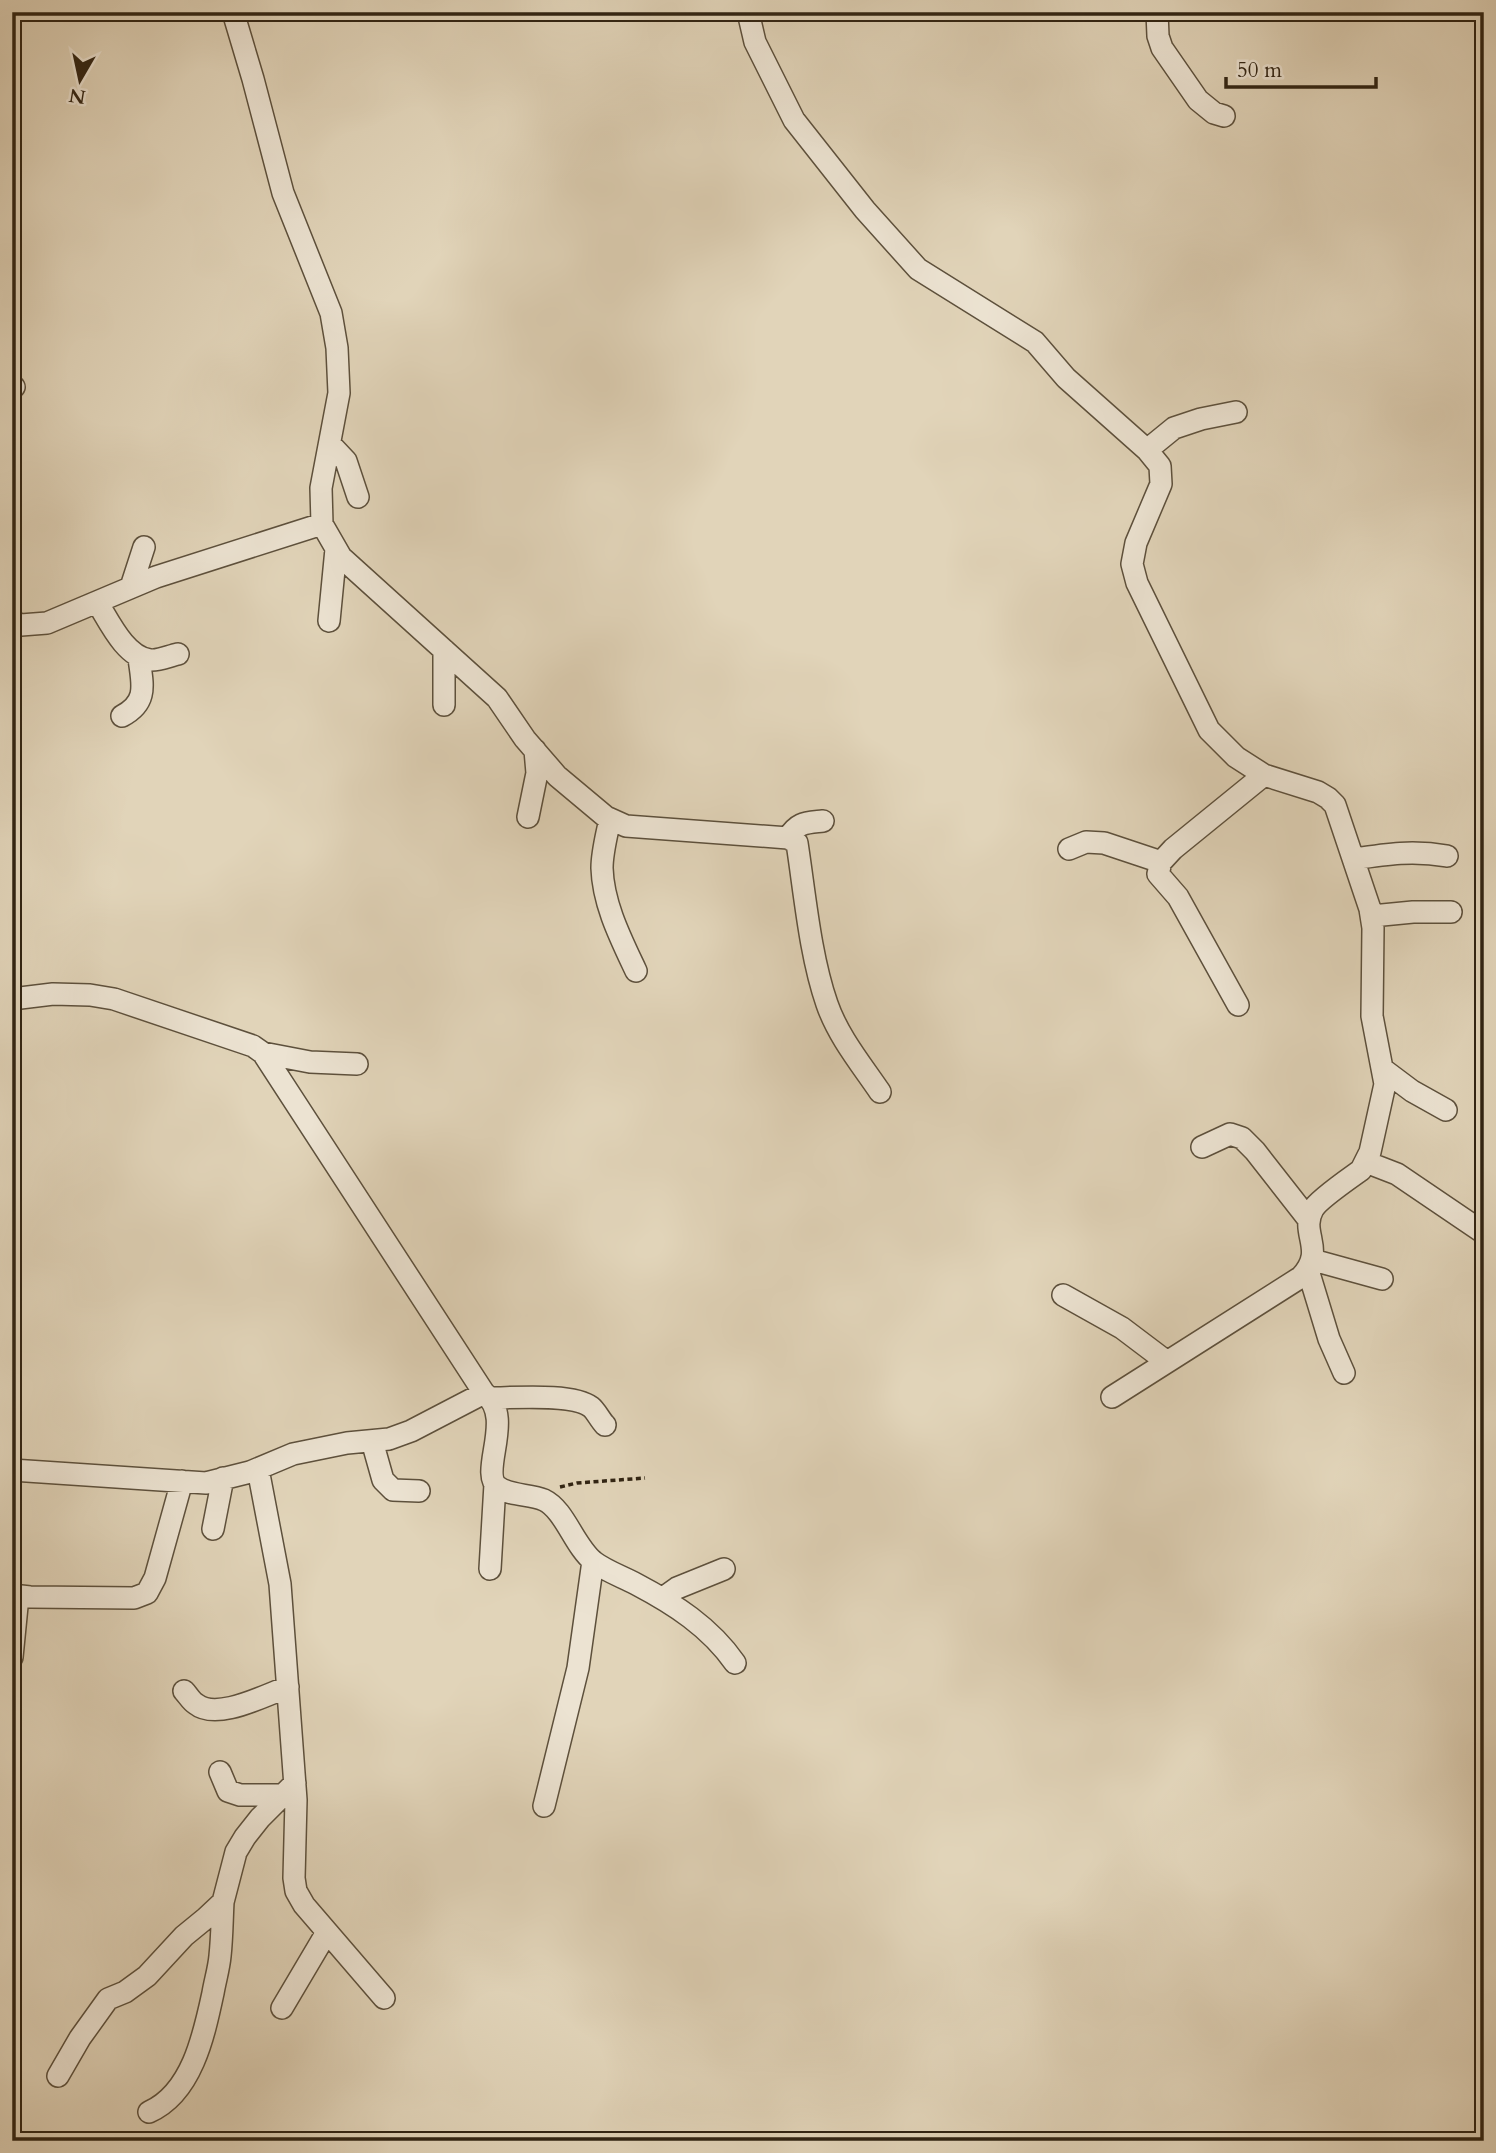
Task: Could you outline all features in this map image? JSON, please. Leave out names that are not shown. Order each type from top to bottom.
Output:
[{"type":"street","points":[[233,12],[283,193],[331,313],[337,348],[339,393],[321,488],[322,524],[336,549],[341,557],[497,698],[557,776],[610,818],[626,826],[788,838],[797,844],[818,970],[827,1005],[841,1034],[880,1092]]},
{"type":"street","points":[[748,12],[755,42],[794,120],[865,210],[918,269],[1035,342],[1066,378],[1147,450],[1160,466],[1161,484],[1136,543],[1132,564],[1137,583],[1209,730],[1236,757],[1264,775],[1318,792],[1328,797],[1335,805],[1371,916],[1372,1016],[1385,1084],[1366,1162],[1361,1170],[1314,1207],[1309,1220],[1310,1265],[1329,1339],[1343,1373]]},
{"type":"street","points":[[1157,12],[1158,36],[1162,48],[1198,100],[1214,113],[1224,116]]},
{"type":"street","points":[[1147,450],[1174,428],[1236,412]]},
{"type":"street","points":[[330,444],[346,461],[358,497]]},
{"type":"street","points":[[12,622],[21,625],[47,623],[156,577],[322,524]]},
{"type":"street","points":[[131,587],[144,547]]},
{"type":"street","points":[[329,621],[336,549]]},
{"type":"street","points":[[97,602],[123,642],[139,658],[143,684],[141,699],[133,710],[122,716]]},
{"type":"street","points":[[444,650],[444,705]]},
{"type":"street","points":[[139,658],[153,660],[178,653]]},
{"type":"street","points":[[528,817],[537,773],[535,750]]},
{"type":"street","points":[[1238,1005],[1178,897],[1158,874],[1161,862],[1264,775]]},
{"type":"street","points":[[610,818],[602,867],[606,892],[617,931],[636,971]]},
{"type":"street","points":[[788,838],[795,827],[823,821]]},
{"type":"street","points":[[1069,849],[1086,842],[1104,843],[1161,862]]},
{"type":"street","points":[[1354,859],[1397,852],[1447,856]]},
{"type":"street","points":[[1371,916],[1451,912]]},
{"type":"street","points":[[12,999],[53,994],[114,999],[253,1046],[263,1053],[487,1396],[497,1415],[498,1431],[492,1481],[499,1488],[544,1500],[555,1508],[575,1540],[593,1561],[663,1598],[695,1619],[735,1663]]},
{"type":"street","points":[[263,1053],[310,1062],[357,1064]]},
{"type":"street","points":[[1384,1070],[1412,1091],[1446,1110]]},
{"type":"street","points":[[1202,1147],[1230,1134],[1242,1138],[1309,1220]]},
{"type":"street","points":[[1366,1162],[1397,1174],[1484,1233]]},
{"type":"street","points":[[1310,1265],[1382,1279]]},
{"type":"street","points":[[1112,1397],[1301,1277],[1310,1265]]},
{"type":"street","points":[[1063,1295],[1122,1328],[1167,1362]]},
{"type":"street","points":[[12,1470],[206,1483],[258,1469],[293,1454],[346,1443],[389,1439],[487,1396],[574,1401],[590,1406],[604,1425]]},
{"type":"street","points":[[372,1441],[383,1480],[393,1490],[419,1491]]},
{"type":"street","points":[[258,1469],[280,1584],[288,1687],[289,1789],[296,1891],[304,1905],[384,1998]]},
{"type":"street","points":[[213,1529],[223,1478]]},
{"type":"street","points":[[12,1657],[15,1595],[134,1598],[147,1593],[155,1578],[182,1481]]},
{"type":"street","points":[[489,1569],[495,1484]]},
{"type":"street","points":[[544,1806],[575,1681],[593,1561]]},
{"type":"street","points":[[663,1598],[677,1588],[724,1569]]},
{"type":"street","points":[[184,1691],[197,1705],[212,1710],[234,1707],[288,1687]]},
{"type":"street","points":[[220,1772],[228,1791],[240,1795],[289,1789]]},
{"type":"street","points":[[149,2112],[160,2107],[174,2094],[192,2065],[206,2025],[220,1959],[222,1902],[236,1853],[244,1837],[289,1789]]},
{"type":"street","points":[[58,2076],[80,2038],[108,1999],[125,1992],[147,1976],[184,1936],[222,1902]]},
{"type":"street","points":[[282,2008],[327,1932]]},
{"type":"path","points":[[532,1497],[577,1483],[645,1478]]}]
